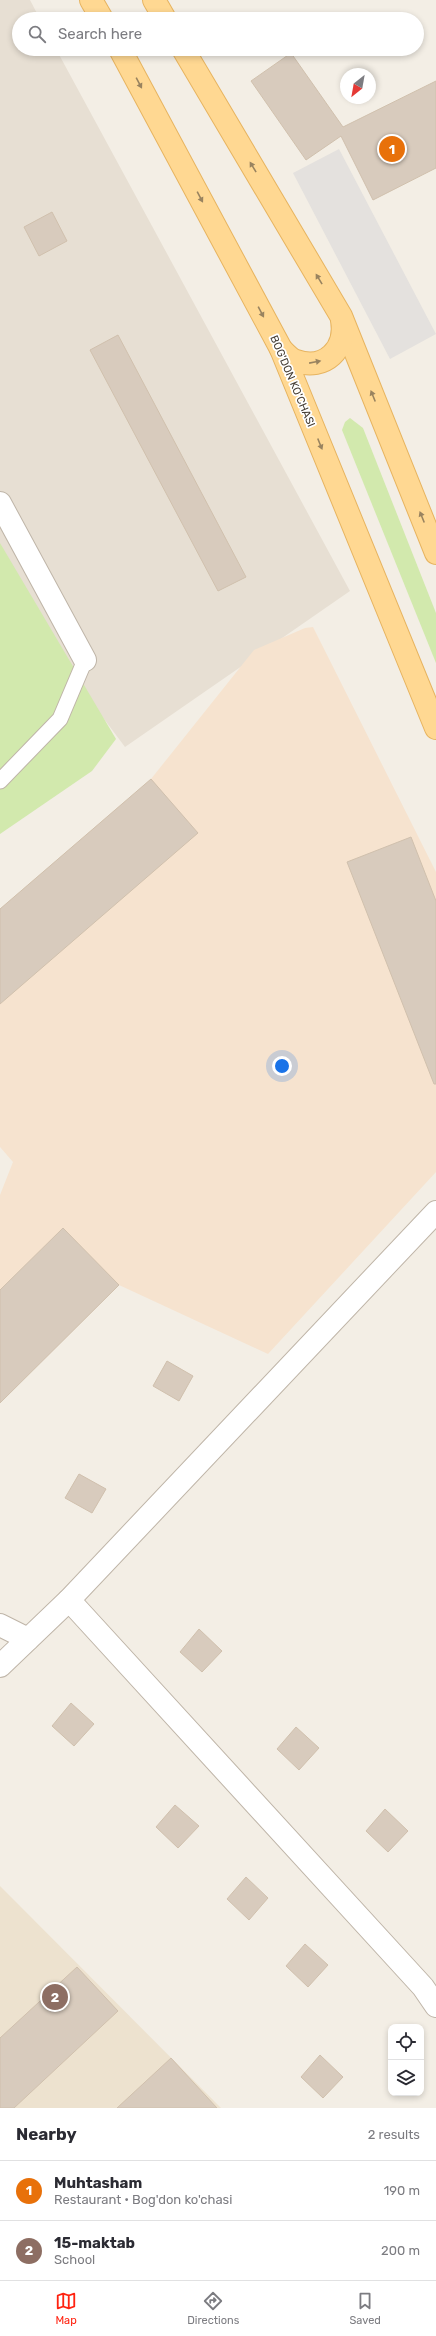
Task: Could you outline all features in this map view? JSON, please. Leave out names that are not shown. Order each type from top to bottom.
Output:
[{"type":"main road","points":[[90,0],[98,12]]},
{"type":"main road","points":[[154,0],[161,12]]},
{"type":"main road","name":"BOG'DON KO'CHASI","points":[[124,56],[281,349],[436,728]]},
{"type":"main road","points":[[187,56],[341,316],[436,553]]},
{"type":"main road","points":[[281,349],[294,360],[310,364],[326,360],[339,348],[344,332],[341,316]]},
{"type":"street","points":[[0,503],[85,660]]},
{"type":"street","points":[[0,1666],[69,1600],[436,1212]]},
{"type":"street","points":[[69,1600],[423,1987],[436,2006]]},
{"type":"street","points":[[0,1625],[28,1639]]},
{"type":"lane","points":[[0,781],[60,719],[85,660]]},
{"type":"shaded area","points":[[0,0],[30,0],[36,12],[12,12],[12,56],[60,56],[350,591],[125,747],[0,580]]},
{"type":"shaded area","points":[[339,149],[436,334],[390,359],[293,173]]},
{"type":"shaded area","points":[[313,627],[436,872],[436,1172],[268,1354],[119,1285],[0,1403],[0,1195],[13,1162],[0,1147],[0,909],[151,779],[254,650],[305,628]]},
{"type":"shaded area","points":[[0,1886],[221,2108],[0,2108]]},
{"type":"green space","points":[[350,418],[363,428],[436,613],[436,663],[342,430],[345,422]]},
{"type":"green space","points":[[0,543],[116,739],[92,771],[0,834]]},
{"type":"building","points":[[287,56],[293,56],[343,127],[436,81],[436,168],[373,200],[341,136],[306,160],[251,81]]},
{"type":"building","points":[[52,212],[67,241],[39,256],[24,227]]},
{"type":"building","points":[[118,335],[246,577],[218,591],[90,350]]},
{"type":"building","points":[[151,779],[198,833],[0,1004],[0,909]]},
{"type":"building","points":[[411,837],[436,901],[436,1084],[434,1084],[347,862]]},
{"type":"building","points":[[63,1228],[119,1285],[0,1403],[0,1290]]},
{"type":"building","points":[[167,1361],[193,1376],[179,1401],[153,1386]]},
{"type":"building","points":[[79,1474],[106,1489],[92,1513],[65,1498]]},
{"type":"building","points":[[199,1629],[222,1651],[202,1672],[180,1652]]},
{"type":"building","points":[[71,1703],[94,1724],[74,1746],[52,1726]]},
{"type":"building","points":[[296,1727],[319,1748],[299,1770],[277,1749]]},
{"type":"building","points":[[175,1805],[199,1826],[178,1848],[156,1827]]},
{"type":"building","points":[[385,1809],[408,1831],[388,1852],[366,1831]]},
{"type":"building","points":[[246,1877],[268,1898],[249,1920],[227,1899]]},
{"type":"building","points":[[305,1944],[328,1965],[308,1987],[286,1966]]},
{"type":"building","points":[[77,1967],[118,2011],[14,2108],[0,2108],[0,2038]]},
{"type":"building","points":[[320,2055],[343,2077],[323,2098],[301,2077]]},
{"type":"building","points":[[171,2058],[217,2108],[117,2108]]},
{"type":"place","name":"Muhtasham","points":[[392,149]]},
{"type":"place","name":"15-maktab","points":[[55,1997]]}]
